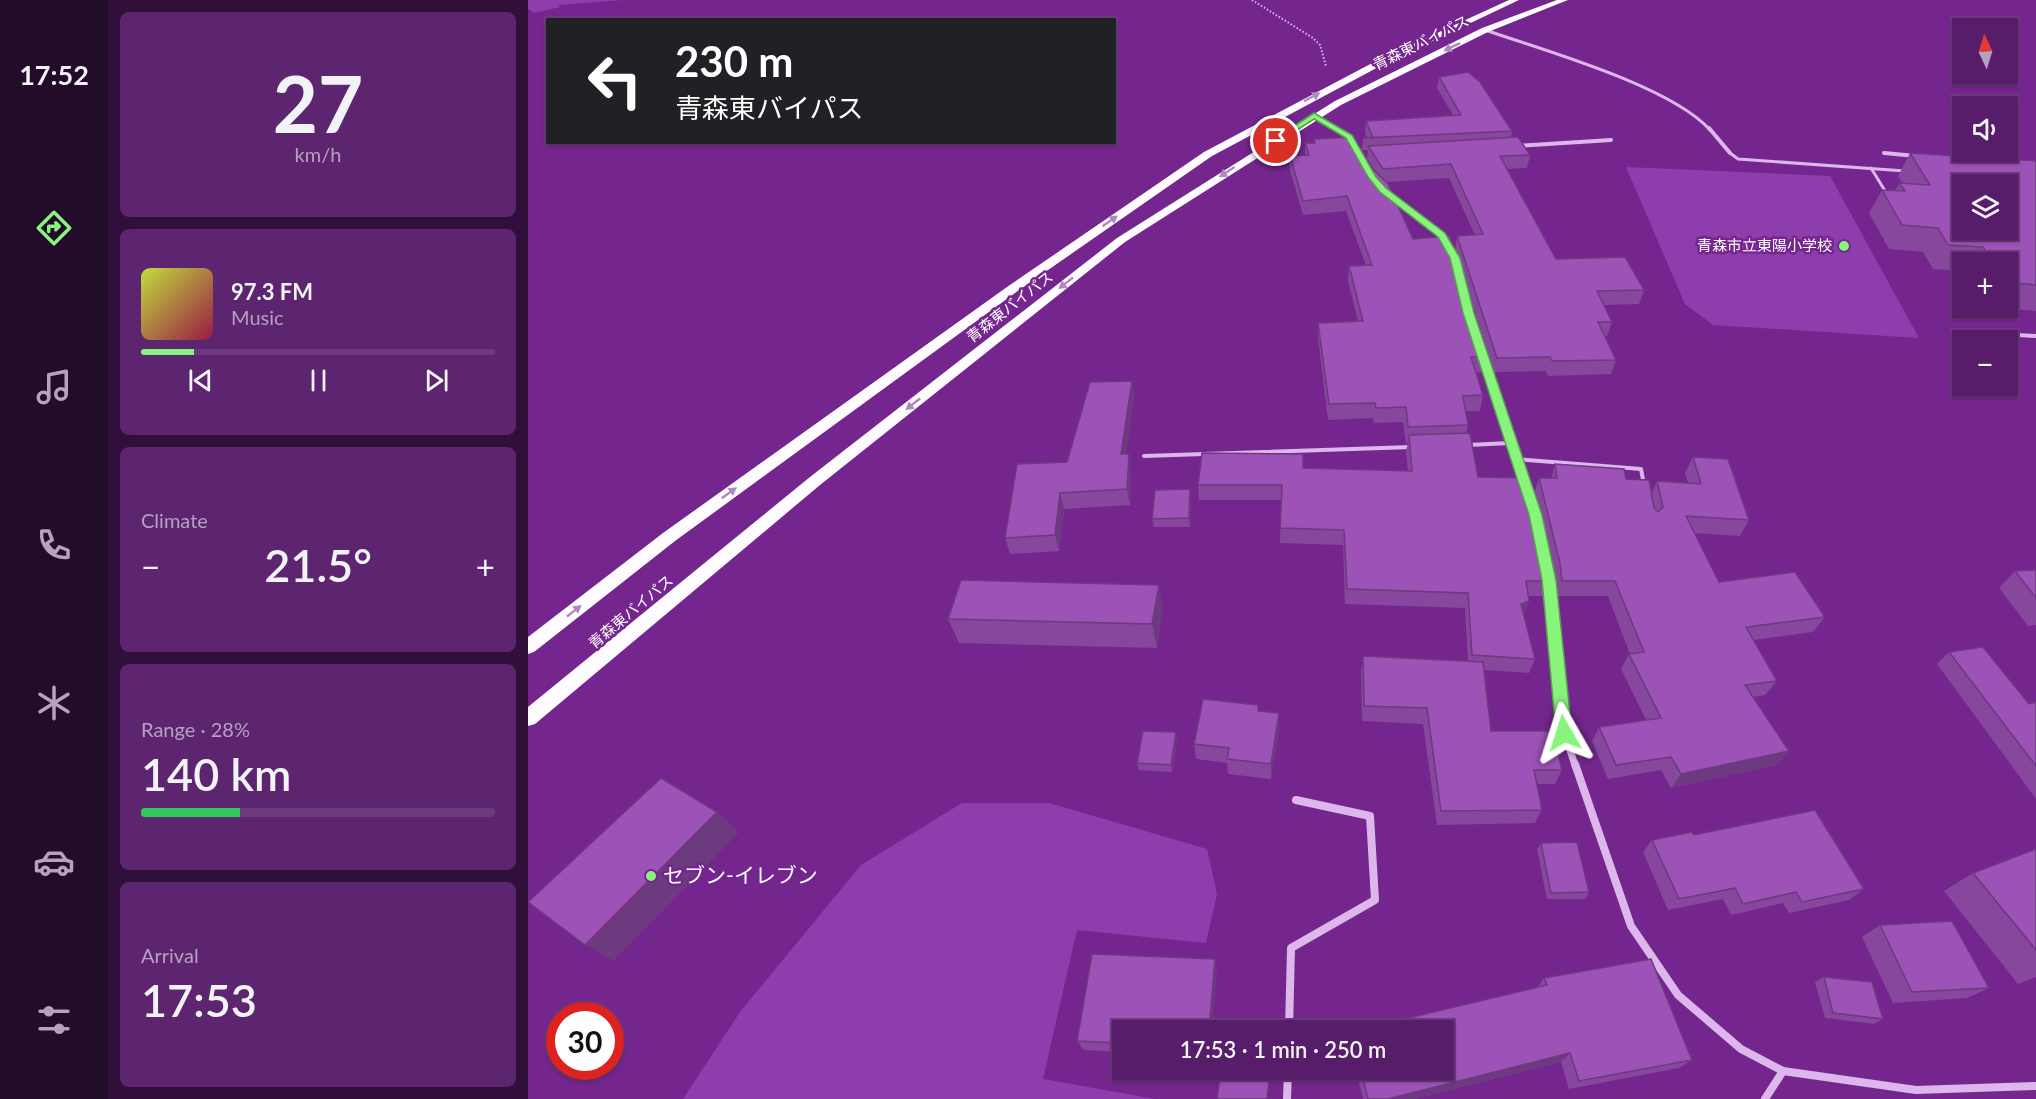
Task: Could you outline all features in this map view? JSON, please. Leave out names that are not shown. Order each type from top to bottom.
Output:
[{"type":"highway","name":"青森東バイパス","points":[[528,647],[669,537],[1011,290],[1208,154],[1332,86],[1515,0]]},
{"type":"highway","name":"青森東バイパス","points":[[528,718],[815,481],[1121,240],[1314,116],[1485,30],[1564,0]]},
{"type":"street","points":[[1485,30],[1587,65],[1662,96],[1703,122],[1730,153]]},
{"type":"street","points":[[1314,116],[1349,136],[1354,146]]},
{"type":"street","points":[[1515,146],[1611,140]]},
{"type":"street","points":[[1884,153],[1919,156]]},
{"type":"street","points":[[1383,190],[1442,235],[1451,250]]},
{"type":"street","points":[[1479,345],[1527,493]]},
{"type":"street","points":[[1546,569],[1564,733],[1631,927],[1678,995],[1741,1049],[1784,1071],[1916,1090],[2036,1086]]},
{"type":"street","points":[[1289,1020],[1291,948],[1376,900],[1370,816],[1296,800]]},
{"type":"street","points":[[1765,1099],[1784,1071]]},
{"type":"street","points":[[1287,1099],[1288,1080]]},
{"type":"lane","points":[[1730,153],[1738,159],[1906,171]]},
{"type":"lane","points":[[1871,168],[1890,201]]},
{"type":"lane","points":[[2018,334],[2036,336]]},
{"type":"lane","points":[[1463,445],[1510,443]]},
{"type":"lane","points":[[1144,456],[1416,447]]},
{"type":"lane","points":[[1516,459],[1641,469],[1645,490]]},
{"type":"path","points":[[1252,0],[1313,38],[1320,45],[1332,86]]},
{"type":"shaded area","points":[[528,0],[623,0],[558,5],[560,7],[534,13],[528,9]]},
{"type":"shaded area","points":[[1626,167],[1830,176],[1919,338],[1713,325],[1685,304]]},
{"type":"shaded area","points":[[962,803],[1049,803],[1207,849],[1217,894],[1206,943],[1077,930],[1043,1079],[1155,1099],[683,1099],[740,1012],[861,865]]},
{"type":"building","points":[[1468,72],[1480,82],[1512,131],[1373,138],[1366,121],[1461,115],[1439,77]]},
{"type":"building","points":[[1353,137],[1373,169],[1388,184],[1413,239],[1449,236],[1487,357],[1471,357],[1483,395],[1463,396],[1468,425],[1408,427],[1406,407],[1376,408],[1375,403],[1329,404],[1318,323],[1363,321],[1349,266],[1372,265],[1347,196],[1303,201],[1290,156],[1309,155],[1305,143],[1315,143],[1314,139]]},
{"type":"building","points":[[1518,137],[1530,155],[1500,156],[1556,259],[1625,257],[1644,290],[1597,291],[1612,322],[1598,322],[1616,360],[1552,361],[1550,357],[1497,358],[1457,236],[1483,234],[1451,164],[1383,169],[1368,146]]},
{"type":"building","points":[[1910,153],[1952,156],[1952,162],[2036,161],[2036,285],[2018,283],[2018,252],[1986,252],[1983,247],[1948,245],[1938,228],[1902,225],[1882,190],[1905,191],[1899,183],[1930,185]]},
{"type":"building","points":[[1132,381],[1121,454],[1129,454],[1127,489],[1060,493],[1055,535],[1005,538],[1017,464],[1067,462],[1090,382]]},
{"type":"building","points":[[1470,433],[1478,477],[1528,478],[1550,581],[1526,581],[1529,601],[1521,604],[1535,659],[1472,655],[1468,593],[1347,589],[1344,530],[1280,528],[1282,485],[1198,485],[1202,453],[1303,454],[1303,468],[1412,471],[1409,435]]},
{"type":"building","points":[[1693,457],[1728,459],[1749,520],[1686,516],[1719,582],[1795,572],[1825,617],[1746,627],[1777,681],[1745,685],[1789,751],[1681,774],[1671,757],[1616,765],[1599,727],[1661,718],[1629,654],[1644,652],[1615,581],[1562,581],[1560,563],[1539,478],[1557,478],[1555,464],[1624,469],[1626,479],[1649,480],[1654,508],[1658,512],[1663,507],[1657,481],[1701,484]]},
{"type":"building","points":[[1190,489],[1189,518],[1152,519],[1155,490]]},
{"type":"building","points":[[2036,570],[2036,598],[2015,571]]},
{"type":"building","points":[[961,580],[1159,585],[1152,624],[948,619]]},
{"type":"building","points":[[1983,647],[2029,704],[2036,702],[2036,766],[1949,652]]},
{"type":"building","points":[[1363,656],[1483,662],[1491,731],[1553,731],[1562,770],[1534,770],[1542,810],[1441,811],[1427,708],[1364,706]]},
{"type":"building","points":[[1203,699],[1258,705],[1258,711],[1279,713],[1271,764],[1227,759],[1229,748],[1194,744]]},
{"type":"building","points":[[1143,731],[1176,732],[1171,765],[1137,763]]},
{"type":"building","points":[[661,778],[717,812],[585,945],[528,902]]},
{"type":"building","points":[[1815,810],[1864,889],[1802,902],[1796,892],[1743,904],[1735,888],[1679,899],[1652,840],[1692,832],[1694,835]]},
{"type":"building","points":[[1577,842],[1589,892],[1551,893],[1541,843]]},
{"type":"building","points":[[2036,849],[2036,950],[1973,873]]},
{"type":"building","points":[[1952,921],[1989,988],[1912,992],[1880,925]]},
{"type":"building","points":[[1092,954],[1215,959],[1210,1020],[1112,1020],[1112,1043],[1077,1041]]},
{"type":"building","points":[[1651,959],[1692,1060],[1579,1081],[1570,1053],[1388,1099],[1368,1099],[1363,1080],[1454,1080],[1454,1020],[1400,1020],[1547,985],[1544,978]]},
{"type":"building","points":[[1824,977],[1872,982],[1883,1019],[1833,1013]]},
{"type":"building","points":[[1220,1080],[1269,1080],[1267,1099],[1217,1099]]},
{"type":"place","name":"青森市立東陽小学校","points":[[1844,246]]},
{"type":"place","name":"セブン-イレブン","points":[[651,876]]},
{"type":"route","points":[[1276,141],[1314,116],[1349,136],[1372,177],[1383,190],[1442,235],[1455,258],[1468,313],[1535,515],[1549,580],[1564,733]]}]
